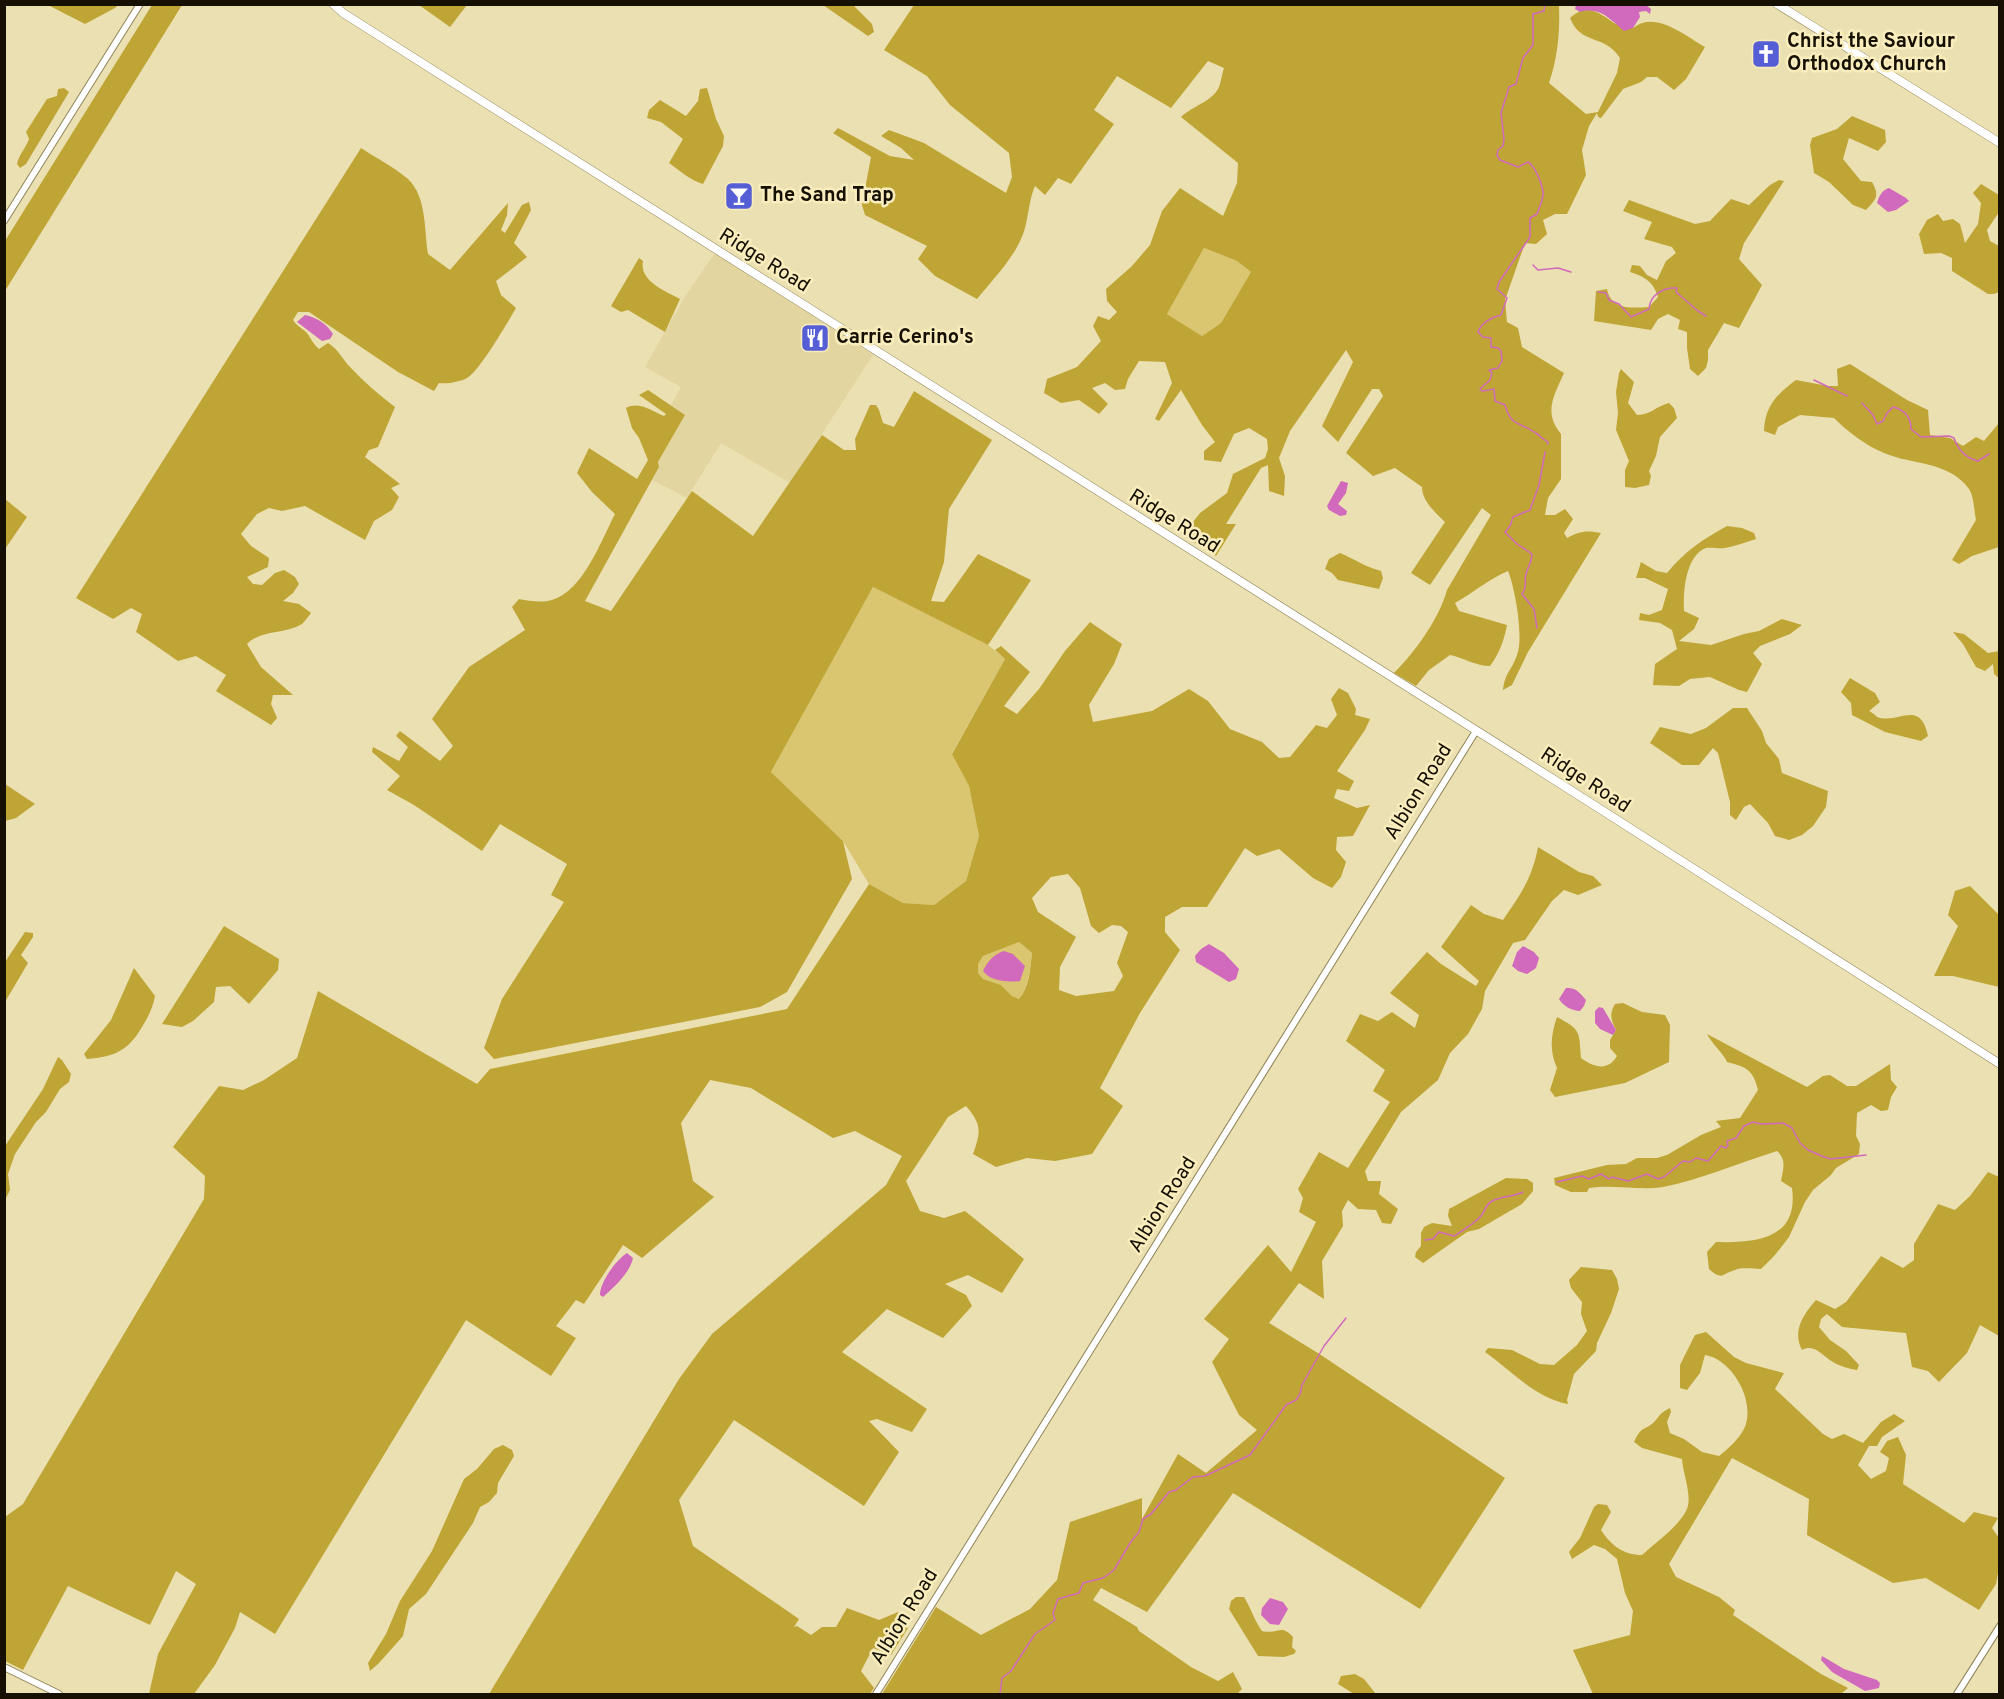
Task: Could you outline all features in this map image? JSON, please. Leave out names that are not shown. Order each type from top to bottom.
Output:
[{"type":"main road","name":"Ridge Road","points":[[333,4],[343,14],[610,184],[2000,1064]]},
{"type":"main road","points":[[1777,4],[2000,143]]},
{"type":"street","points":[[4,221],[140,4]]},
{"type":"street","name":"Albion Road","points":[[876,1695],[1476,731]]},
{"type":"street","points":[[1957,1695],[2000,1626]]},
{"type":"street","points":[[4,1667],[59,1695]]},
{"type":"shaded area","points":[[467,4],[450,27],[419,5]]},
{"type":"shaded area","points":[[48,5],[118,5],[85,24]]},
{"type":"shaded area","points":[[152,5],[182,5],[5,291],[5,241]]},
{"type":"shaded area","points":[[823,5],[853,5],[872,24],[874,32],[868,36]]},
{"type":"shaded area","points":[[914,5],[1559,5],[1558,44],[1549,83],[1586,114],[1598,112],[1617,73],[1620,58],[1607,45],[1580,33],[1570,18],[1576,13],[1593,11],[1616,24],[1633,28],[1642,23],[1660,23],[1679,31],[1705,47],[1686,79],[1674,90],[1657,77],[1647,77],[1623,89],[1601,118],[1597,113],[1589,126],[1582,150],[1586,175],[1567,214],[1555,214],[1543,220],[1547,234],[1536,244],[1525,243],[1505,300],[1507,322],[1518,328],[1522,347],[1564,373],[1551,411],[1552,418],[1561,434],[1561,479],[1548,498],[1545,515],[1555,515],[1565,509],[1573,519],[1564,533],[1567,538],[1583,532],[1601,533],[1528,652],[1512,685],[1503,690],[1505,679],[1517,655],[1520,637],[1516,601],[1508,571],[1455,603],[1459,611],[1507,625],[1501,647],[1490,666],[1450,655],[1429,670],[1416,686],[1394,673],[1418,645],[1432,623],[1447,590],[1491,515],[1482,508],[1430,585],[1411,573],[1445,522],[1427,502],[1422,487],[1395,468],[1373,476],[1346,453],[1383,396],[1379,389],[1372,389],[1338,442],[1322,426],[1353,362],[1346,350],[1290,431],[1279,458],[1285,476],[1284,496],[1269,491],[1268,465],[1261,468],[1226,524],[1236,524],[1216,556],[1183,535],[1200,513],[1227,493],[1233,474],[1265,458],[1268,449],[1267,439],[1249,428],[1234,434],[1221,462],[1204,460],[1204,451],[1215,442],[1181,390],[1159,421],[1155,419],[1172,383],[1165,362],[1139,361],[1125,389],[1115,390],[1105,383],[1092,388],[1108,404],[1099,414],[1079,400],[1061,403],[1044,393],[1047,379],[1077,367],[1101,341],[1093,326],[1098,316],[1109,320],[1117,312],[1107,301],[1106,289],[1132,266],[1150,245],[1162,211],[1180,188],[1223,216],[1237,183],[1238,163],[1181,117],[1216,92],[1224,68],[1208,61],[1171,108],[1117,76],[1094,110],[1114,124],[1071,184],[1058,178],[1045,195],[1035,186],[1022,238],[1005,265],[977,299],[935,276],[918,259],[927,246],[865,215],[862,205],[871,157],[833,133],[838,128],[890,156],[914,160],[901,148],[881,136],[889,130],[924,143],[1006,193],[1012,177],[1009,153],[950,105],[927,76],[884,50]],"holes":[[[1204,248],[1237,261],[1251,272],[1221,323],[1202,336],[1167,314]]]},
{"type":"shaded area","points":[[1576,5],[1646,5],[1651,9],[1650,14],[1646,11],[1639,12],[1640,17],[1633,28],[1624,31],[1599,12],[1580,12],[1575,9]]},
{"type":"shaded area","points":[[64,88],[69,92],[26,164],[20,168],[17,164],[18,160],[29,139],[26,132],[47,99],[57,96],[58,89]]},
{"type":"shaded area","points":[[707,88],[716,119],[724,136],[723,146],[703,184],[689,178],[669,163],[683,139],[661,122],[647,118],[649,110],[660,100],[686,116],[698,101],[700,89]]},
{"type":"shaded area","points":[[1852,116],[1885,130],[1886,142],[1878,151],[1849,138],[1843,159],[1861,181],[1872,182],[1876,197],[1866,210],[1853,205],[1829,182],[1814,173],[1810,145],[1812,138],[1837,129]]},
{"type":"shaded area","points":[[361,148],[397,170],[414,186],[422,204],[428,254],[450,270],[508,203],[507,215],[501,230],[505,233],[522,205],[529,202],[531,210],[514,243],[527,257],[496,281],[501,295],[516,308],[486,357],[467,378],[461,381],[439,383],[434,391],[398,372],[309,312],[298,312],[293,320],[319,349],[328,343],[332,346],[361,378],[395,407],[378,447],[369,450],[365,457],[400,484],[391,488],[399,497],[392,510],[374,521],[365,540],[305,506],[282,511],[269,508],[257,514],[241,534],[251,546],[269,558],[268,567],[247,577],[253,584],[262,585],[275,573],[284,570],[295,577],[299,584],[283,601],[299,604],[311,613],[302,624],[288,630],[259,636],[247,644],[261,667],[293,695],[273,695],[271,704],[277,718],[271,725],[216,691],[226,675],[196,656],[178,661],[136,632],[142,614],[131,608],[113,619],[76,598]]},
{"type":"shaded area","points":[[1779,180],[1784,181],[1744,243],[1739,259],[1762,285],[1739,328],[1724,323],[1708,350],[1706,368],[1698,376],[1690,369],[1687,332],[1678,329],[1680,320],[1668,314],[1658,319],[1651,330],[1594,321],[1596,291],[1607,289],[1613,301],[1623,306],[1649,307],[1658,297],[1654,287],[1648,280],[1630,272],[1632,265],[1640,266],[1647,275],[1657,280],[1666,261],[1676,253],[1672,247],[1644,239],[1652,222],[1623,211],[1629,200],[1695,224],[1710,221],[1731,199],[1749,205],[1770,185]]},
{"type":"shaded area","points":[[1981,184],[1999,195],[1999,212],[1987,230],[1990,241],[1999,246],[1999,292],[1994,294],[1988,294],[1952,271],[1952,258],[1941,253],[1924,254],[1919,234],[1927,220],[1938,214],[1943,221],[1953,219],[1960,224],[1965,243],[1978,224],[1981,203],[1973,193]]},
{"type":"shaded area","points":[[1889,188],[1909,201],[1896,210],[1888,212],[1877,203],[1884,190]]},
{"type":"shaded area","points":[[1204,248],[1237,261],[1251,272],[1221,323],[1202,336],[1167,314]]},
{"type":"shaded area","points":[[715,253],[873,355],[790,483],[721,443],[687,498],[652,480],[659,467],[658,463],[685,415],[671,405],[681,387],[645,367],[686,295]]},
{"type":"shaded area","points":[[639,258],[643,261],[643,268],[649,280],[680,299],[665,332],[628,310],[621,312],[611,306]]},
{"type":"shaded area","points":[[305,315],[317,319],[328,327],[333,334],[330,339],[322,341],[297,322]]},
{"type":"shaded area","points":[[1850,364],[1907,400],[1928,410],[1930,435],[1950,438],[1963,446],[1976,437],[1984,441],[1999,423],[1999,547],[1972,556],[1959,564],[1952,560],[1976,520],[1969,489],[1961,480],[1941,468],[1895,457],[1877,450],[1857,438],[1834,418],[1800,415],[1778,427],[1775,435],[1764,431],[1767,414],[1773,401],[1789,385],[1796,380],[1838,386],[1837,369]]},
{"type":"shaded area","points":[[1621,369],[1634,382],[1628,403],[1637,415],[1646,414],[1669,403],[1674,408],[1677,418],[1660,437],[1656,456],[1649,471],[1651,476],[1649,485],[1635,488],[1625,487],[1625,470],[1629,461],[1616,430],[1618,413],[1616,392]]},
{"type":"shaded area","points":[[648,390],[685,415],[585,601],[611,611],[692,491],[753,536],[822,435],[844,450],[856,450],[855,439],[870,405],[876,405],[883,423],[894,427],[914,391],[992,440],[949,509],[944,562],[931,601],[944,602],[978,554],[1031,580],[988,645],[873,587],[771,772],[843,841],[852,879],[787,992],[760,1007],[494,1059],[484,1048],[502,999],[564,902],[551,895],[567,864],[500,824],[482,851],[414,805],[387,790],[400,776],[372,752],[373,747],[399,761],[408,747],[396,736],[400,731],[440,761],[453,746],[432,719],[469,667],[525,630],[512,607],[519,599],[540,602],[552,600],[573,587],[590,564],[615,514],[592,492],[577,473],[589,448],[637,479],[648,460],[632,428],[626,408],[640,406],[664,416],[666,414],[639,395]]},
{"type":"shaded area","points":[[1341,481],[1348,483],[1346,493],[1338,504],[1347,511],[1346,515],[1340,516],[1329,510],[1327,506]]},
{"type":"shaded area","points":[[5,499],[27,517],[5,549]]},
{"type":"shaded area","points":[[1727,526],[1742,528],[1754,533],[1756,539],[1725,548],[1706,548],[1699,552],[1687,576],[1684,611],[1699,618],[1694,629],[1679,641],[1711,645],[1759,631],[1782,619],[1802,625],[1790,634],[1760,646],[1753,653],[1762,664],[1747,692],[1710,677],[1690,679],[1679,686],[1653,685],[1655,664],[1677,649],[1672,630],[1660,623],[1639,620],[1640,613],[1649,615],[1662,610],[1668,589],[1645,578],[1636,578],[1641,562],[1656,571],[1667,573],[1694,546]]},
{"type":"shaded area","points":[[1340,553],[1381,571],[1383,578],[1379,589],[1338,580],[1325,569],[1329,559]]},
{"type":"shaded area","points":[[873,587],[988,645],[1005,659],[952,753],[969,786],[979,836],[966,881],[934,905],[903,903],[869,884],[843,841],[771,772]]},
{"type":"shaded area","points":[[1090,622],[1122,644],[1114,664],[1089,705],[1093,722],[1152,711],[1189,689],[1208,701],[1230,729],[1262,742],[1279,758],[1290,757],[1316,725],[1327,728],[1337,715],[1331,699],[1339,688],[1348,693],[1356,709],[1355,715],[1370,719],[1337,771],[1354,781],[1349,791],[1337,789],[1334,798],[1357,808],[1370,805],[1353,836],[1337,837],[1336,850],[1346,862],[1341,877],[1332,888],[1313,878],[1279,849],[1257,856],[1245,848],[1207,907],[1182,907],[1165,917],[1165,932],[1180,950],[1140,1013],[1100,1088],[1123,1106],[1092,1154],[1055,1161],[1027,1158],[996,1167],[973,1154],[979,1134],[975,1118],[966,1106],[948,1117],[906,1181],[920,1211],[944,1218],[965,1211],[1024,1259],[1002,1293],[968,1275],[945,1284],[966,1295],[972,1306],[943,1338],[887,1309],[842,1352],[927,1409],[912,1432],[877,1419],[869,1421],[899,1452],[864,1506],[734,1420],[679,1500],[693,1546],[799,1619],[794,1627],[797,1626],[811,1635],[822,1627],[836,1627],[847,1608],[879,1620],[898,1612],[908,1628],[891,1655],[873,1648],[861,1671],[874,1688],[870,1694],[489,1694],[679,1379],[712,1334],[886,1185],[902,1156],[855,1131],[833,1138],[751,1088],[710,1080],[681,1123],[693,1181],[714,1197],[642,1258],[623,1245],[584,1304],[576,1300],[556,1326],[576,1338],[551,1376],[466,1320],[275,1634],[240,1612],[235,1628],[215,1665],[194,1694],[149,1694],[158,1654],[196,1584],[176,1571],[150,1625],[68,1586],[23,1670],[5,1661],[5,1517],[23,1504],[204,1199],[205,1176],[173,1147],[219,1086],[243,1090],[264,1080],[297,1058],[318,991],[477,1084],[490,1069],[787,1009],[869,884],[903,903],[934,905],[966,881],[979,836],[969,786],[952,754],[1005,659],[995,650],[1001,646],[1030,672],[1004,706],[1017,714],[1039,689],[1065,651]],"holes":[[[1068,874],[1080,888],[1091,926],[1099,933],[1112,925],[1121,926],[1128,932],[1117,963],[1123,976],[1114,991],[1076,996],[1059,990],[1060,967],[1076,937],[1038,912],[1032,898],[1051,877]],[[1019,942],[1032,953],[1027,983],[1019,999],[1012,996],[1001,985],[983,979],[978,973],[978,964],[983,956]]]},
{"type":"shaded area","points":[[1953,632],[1964,634],[1988,653],[1999,651],[1999,678],[1994,674],[1993,664],[1985,671],[1976,667]]},
{"type":"shaded area","points":[[1850,678],[1875,693],[1880,702],[1869,711],[1877,717],[1885,719],[1914,715],[1920,718],[1928,736],[1921,741],[1885,732],[1852,715],[1851,703],[1841,692]]},
{"type":"shaded area","points":[[1733,708],[1747,708],[1762,731],[1766,743],[1779,759],[1782,773],[1828,791],[1826,807],[1813,826],[1802,835],[1789,840],[1775,836],[1768,823],[1750,804],[1744,807],[1736,820],[1730,815],[1730,802],[1718,753],[1713,748],[1699,765],[1682,765],[1650,743],[1660,727],[1691,734],[1706,728]]},
{"type":"shaded area","points":[[5,784],[35,804],[16,818],[5,821]]},
{"type":"shaded area","points":[[1538,847],[1579,872],[1593,876],[1602,885],[1578,895],[1564,890],[1552,901],[1525,940],[1513,943],[1485,991],[1482,1009],[1468,1034],[1450,1053],[1438,1080],[1401,1112],[1365,1171],[1368,1181],[1381,1181],[1379,1194],[1398,1209],[1391,1224],[1382,1223],[1376,1210],[1358,1209],[1348,1200],[1342,1211],[1343,1226],[1322,1261],[1324,1299],[1299,1283],[1269,1323],[1505,1478],[1420,1609],[1233,1493],[1147,1612],[1101,1588],[1093,1600],[1137,1627],[1139,1631],[1191,1667],[1218,1681],[1233,1672],[1242,1689],[1237,1694],[882,1694],[936,1607],[981,1635],[1030,1609],[1057,1580],[1070,1522],[1142,1498],[1142,1519],[1178,1454],[1206,1473],[1257,1430],[1239,1415],[1212,1362],[1229,1339],[1204,1319],[1268,1245],[1291,1272],[1316,1222],[1299,1212],[1303,1198],[1298,1189],[1319,1152],[1348,1168],[1390,1102],[1373,1091],[1385,1070],[1346,1041],[1360,1014],[1378,1021],[1392,1012],[1415,1028],[1419,1015],[1390,993],[1427,952],[1441,964],[1476,986],[1479,981],[1441,947],[1471,905],[1484,914],[1503,920],[1529,878]]},
{"type":"shaded area","points":[[1970,886],[1999,915],[1999,987],[1953,976],[1934,976],[1958,926],[1948,915],[1955,891]]},
{"type":"shaded area","points":[[224,926],[279,959],[278,970],[249,1004],[230,986],[216,987],[214,1002],[193,1021],[182,1027],[162,1024]]},
{"type":"shaded area","points":[[25,932],[33,933],[33,937],[21,955],[28,963],[5,1002],[5,962]]},
{"type":"shaded area","points":[[1019,942],[1032,953],[1027,983],[1019,999],[1012,996],[1001,985],[983,979],[978,973],[978,964],[983,956]]},
{"type":"shaded area","points":[[1209,944],[1224,953],[1239,969],[1236,979],[1229,982],[1196,962],[1195,956]]},
{"type":"shaded area","points":[[1523,946],[1539,958],[1536,968],[1527,974],[1512,966],[1517,952]]},
{"type":"shaded area","points":[[1004,951],[1013,954],[1025,966],[1020,981],[995,979],[983,971],[991,959]]},
{"type":"shaded area","points":[[134,968],[155,996],[148,1016],[137,1035],[126,1047],[105,1057],[87,1059],[84,1054],[111,1020]]},
{"type":"shaded area","points":[[1566,988],[1580,993],[1586,1000],[1580,1011],[1568,1008],[1559,999]]},
{"type":"shaded area","points":[[1623,1003],[1642,1012],[1665,1015],[1670,1025],[1669,1062],[1625,1083],[1555,1097],[1550,1090],[1557,1068],[1552,1042],[1557,1017],[1571,1025],[1577,1032],[1581,1058],[1595,1066],[1605,1066],[1617,1056],[1610,1048],[1610,1040],[1616,1030],[1611,1014],[1615,1004]]},
{"type":"shaded area","points":[[1599,1007],[1603,1008],[1616,1030],[1613,1035],[1600,1029],[1595,1023],[1595,1011]]},
{"type":"shaded area","points":[[1707,1034],[1807,1087],[1823,1076],[1830,1075],[1847,1086],[1856,1086],[1890,1064],[1891,1080],[1897,1087],[1891,1097],[1888,1110],[1881,1111],[1871,1105],[1857,1113],[1856,1136],[1860,1144],[1859,1154],[1836,1168],[1813,1190],[1789,1237],[1775,1255],[1761,1269],[1741,1269],[1722,1276],[1709,1269],[1707,1252],[1716,1242],[1759,1239],[1771,1235],[1789,1219],[1792,1188],[1781,1181],[1783,1161],[1777,1151],[1663,1187],[1598,1187],[1589,1188],[1587,1192],[1571,1192],[1555,1185],[1554,1178],[1607,1165],[1626,1164],[1637,1158],[1657,1158],[1667,1155],[1701,1135],[1721,1127],[1716,1121],[1740,1118],[1758,1090],[1754,1077],[1748,1070],[1727,1062]]},
{"type":"shaded area","points":[[58,1057],[71,1074],[69,1082],[60,1089],[15,1154],[8,1174],[10,1190],[5,1200],[5,1146],[43,1089]]},
{"type":"shaded area","points":[[1988,1172],[1999,1177],[1999,1336],[1980,1325],[1967,1353],[1939,1382],[1928,1371],[1912,1367],[1906,1333],[1842,1327],[1827,1314],[1821,1319],[1819,1327],[1830,1340],[1846,1351],[1859,1365],[1857,1370],[1835,1363],[1815,1349],[1802,1350],[1798,1336],[1800,1324],[1816,1300],[1835,1309],[1846,1302],[1881,1256],[1903,1268],[1914,1260],[1914,1244],[1938,1204],[1955,1210],[1970,1196]]},
{"type":"shaded area","points":[[1506,1178],[1527,1179],[1533,1183],[1533,1191],[1522,1204],[1479,1229],[1467,1232],[1423,1263],[1415,1257],[1421,1246],[1421,1233],[1424,1227],[1432,1223],[1452,1226],[1448,1216],[1449,1209]]},
{"type":"shaded area","points":[[627,1253],[633,1258],[629,1269],[603,1297],[600,1295],[606,1278]]},
{"type":"shaded area","points":[[1581,1267],[1612,1270],[1619,1289],[1597,1343],[1596,1351],[1574,1374],[1568,1404],[1534,1390],[1485,1352],[1488,1348],[1512,1350],[1540,1364],[1554,1365],[1577,1345],[1587,1331],[1581,1314],[1582,1302],[1571,1288],[1569,1280]]},
{"type":"shaded area","points":[[1706,1332],[1734,1357],[1746,1363],[1784,1373],[1775,1389],[1823,1434],[1832,1439],[1844,1434],[1863,1443],[1881,1422],[1894,1414],[1905,1421],[1882,1437],[1877,1446],[1869,1446],[1858,1465],[1871,1479],[1886,1471],[1889,1458],[1880,1452],[1887,1441],[1898,1437],[1906,1455],[1903,1484],[1964,1523],[1974,1512],[1998,1518],[1992,1528],[1999,1538],[1999,1567],[1996,1584],[1979,1610],[1926,1578],[1893,1583],[1807,1535],[1809,1499],[1732,1458],[1669,1564],[1676,1577],[1719,1597],[1735,1610],[1733,1615],[1821,1674],[1848,1688],[1841,1694],[1593,1694],[1573,1650],[1630,1635],[1633,1611],[1625,1593],[1617,1559],[1605,1549],[1594,1545],[1572,1559],[1569,1552],[1580,1538],[1594,1507],[1598,1504],[1607,1505],[1611,1512],[1601,1530],[1613,1545],[1635,1555],[1642,1555],[1672,1529],[1682,1517],[1689,1499],[1682,1459],[1642,1448],[1634,1442],[1642,1430],[1652,1424],[1664,1411],[1670,1408],[1671,1412],[1667,1422],[1670,1433],[1684,1439],[1702,1452],[1719,1456],[1742,1433],[1747,1418],[1744,1395],[1740,1383],[1724,1364],[1705,1355],[1700,1373],[1687,1390],[1680,1388],[1680,1365],[1695,1335]]},
{"type":"shaded area","points":[[503,1445],[512,1450],[514,1456],[498,1483],[497,1493],[489,1502],[480,1507],[473,1523],[426,1594],[409,1609],[403,1636],[370,1671],[368,1663],[386,1634],[400,1601],[432,1551],[464,1479],[477,1469],[494,1449]]},
{"type":"shaded area","points":[[1236,1597],[1244,1597],[1262,1631],[1282,1630],[1289,1633],[1293,1637],[1292,1647],[1296,1651],[1294,1654],[1284,1657],[1258,1656],[1229,1609],[1231,1601]]},
{"type":"shaded area","points":[[1270,1598],[1283,1602],[1288,1609],[1279,1625],[1270,1624],[1261,1615],[1262,1608]]},
{"type":"shaded area","points":[[1822,1656],[1844,1669],[1877,1680],[1880,1683],[1879,1688],[1865,1691],[1832,1672],[1821,1660]]},
{"type":"shaded area","points":[[1355,1674],[1364,1679],[1376,1694],[1354,1694],[1338,1684],[1341,1676]]},
{"type":"waterway","points":[[1545,4],[1544,11],[1533,14],[1533,45],[1523,58],[1516,84],[1509,87],[1501,113],[1503,146],[1498,150],[1497,155],[1500,160],[1518,167],[1528,162],[1531,164],[1543,190],[1542,199],[1537,214],[1530,218],[1530,237],[1499,282],[1497,289],[1507,298],[1501,315],[1487,321],[1478,332],[1483,337],[1491,338],[1491,347],[1501,351],[1502,361],[1498,368],[1489,370],[1492,373],[1490,380],[1480,389],[1482,391],[1494,389],[1495,401],[1505,405],[1513,421],[1536,433],[1548,444]]},
{"type":"waterway","points":[[1533,265],[1538,270],[1558,268],[1571,272]]},
{"type":"waterway","points":[[1598,292],[1606,293],[1609,300],[1619,304],[1631,317],[1649,309],[1658,293],[1677,288],[1676,292],[1706,316]]},
{"type":"waterway","points":[[1814,380],[1847,396]]},
{"type":"waterway","points":[[1862,403],[1873,415],[1877,424],[1883,421],[1893,407],[1906,415],[1911,429],[1921,437],[1949,436],[1954,438],[1963,453],[1978,461],[1989,454]]},
{"type":"waterway","points":[[1537,628],[1534,609],[1522,594],[1532,554],[1505,532],[1513,517],[1530,510],[1539,485],[1545,452]]},
{"type":"waterway","points":[[1557,1182],[1582,1176],[1589,1179],[1601,1174],[1609,1179],[1612,1177],[1628,1181],[1647,1174],[1658,1179],[1664,1177],[1683,1161],[1690,1162],[1696,1158],[1708,1161],[1721,1146],[1726,1148],[1727,1141],[1736,1138],[1744,1126],[1753,1122],[1783,1123],[1792,1128],[1800,1143],[1808,1150],[1824,1157],[1831,1159],[1866,1155]]},
{"type":"waterway","points":[[1425,1240],[1433,1239],[1439,1232],[1454,1236],[1478,1219],[1492,1201],[1523,1192]]},
{"type":"waterway","points":[[1000,1694],[1002,1678],[1011,1671],[1035,1634],[1055,1620],[1053,1613],[1058,1599],[1079,1593],[1083,1583],[1103,1578],[1114,1570],[1139,1532],[1143,1519],[1151,1514],[1169,1492],[1176,1490],[1193,1477],[1205,1476],[1250,1455],[1286,1405],[1296,1400],[1324,1346],[1346,1318]]},
{"type":"place","name":"Christ the Saviour Orthodox Church","points":[[1766,54]]},
{"type":"place","name":"The Sand Trap","points":[[739,196]]},
{"type":"place","name":"Carrie Cerino's","points":[[815,338]]}]
